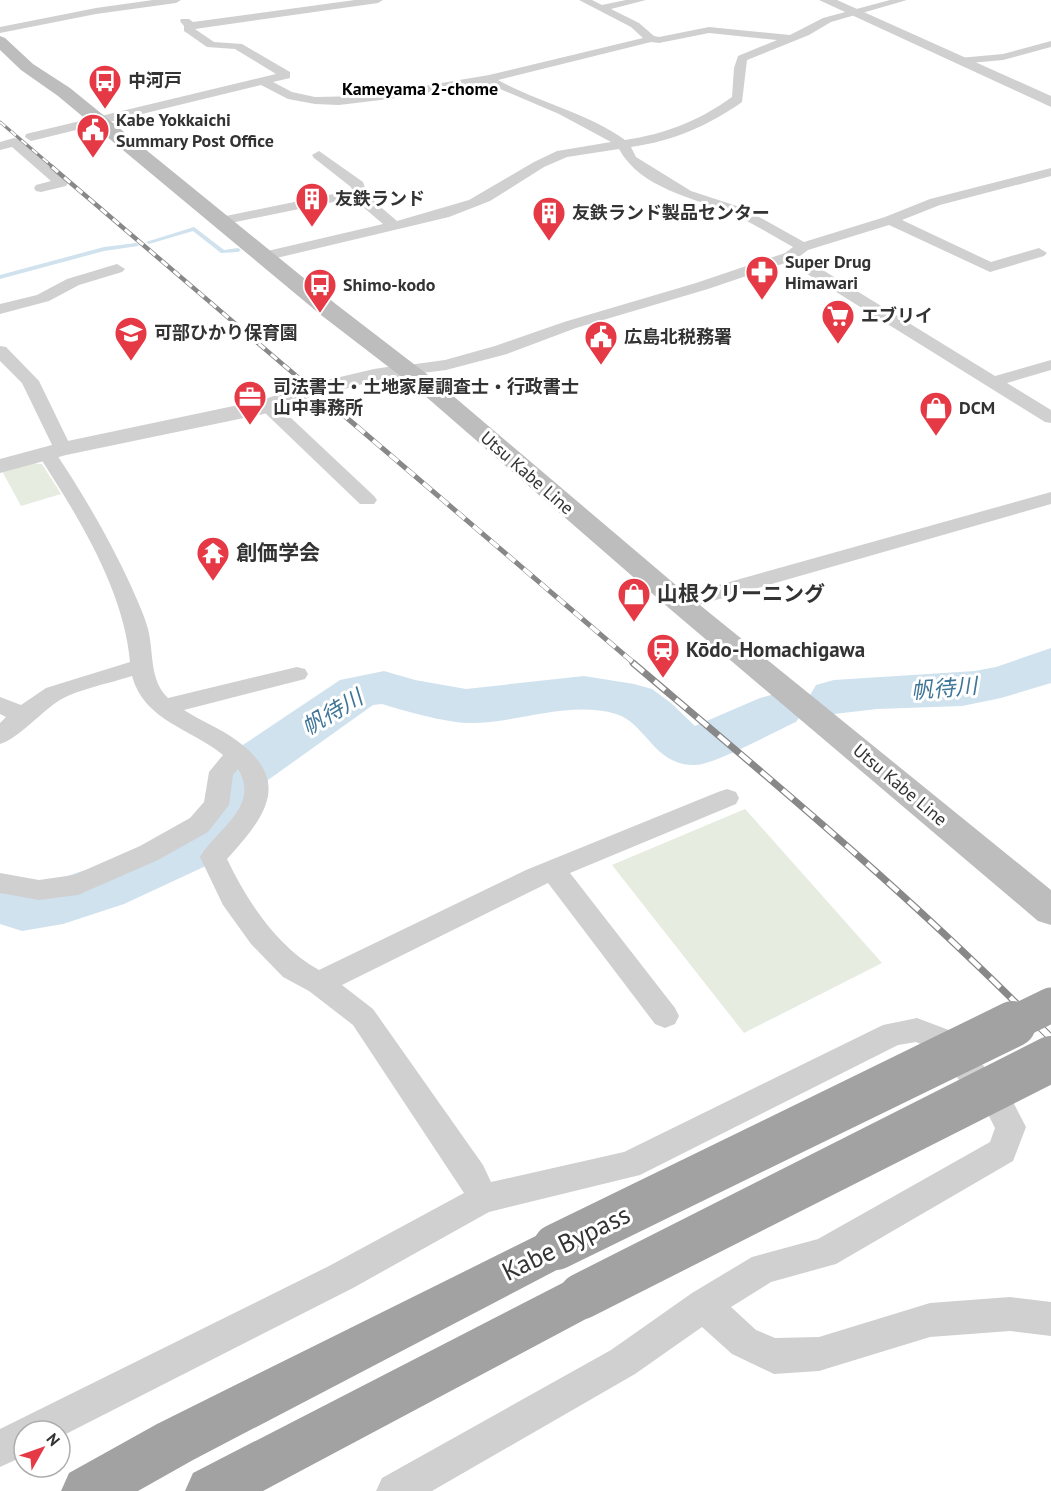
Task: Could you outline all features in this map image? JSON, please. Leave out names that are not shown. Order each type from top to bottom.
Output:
[{"type":"highway","name":"Kabe Bypass","points":[[87,1491],[175,1442],[556,1247],[1051,1005]]},
{"type":"highway","points":[[212,1491],[582,1296],[1051,1059]]},
{"type":"main road","name":"Utsu Kabe Line","points":[[1,40],[27,66],[64,92],[407,370],[680,603],[1051,910]]},
{"type":"street","points":[[1,40],[96,11],[176,0]]},
{"type":"street","points":[[155,3],[190,26],[378,0]]},
{"type":"street","points":[[584,0],[635,25],[651,39]]},
{"type":"street","points":[[602,8],[641,0]]},
{"type":"street","points":[[826,0],[1051,102]]},
{"type":"street","points":[[264,256],[439,216],[474,203],[559,155],[577,150],[623,145],[682,132],[710,120],[738,99],[741,86],[739,66],[742,58],[827,20],[902,0]]},
{"type":"street","points":[[31,138],[286,75],[238,46],[212,45],[188,29],[190,26]]},
{"type":"street","points":[[300,109],[462,81],[489,79],[651,39],[659,40],[709,30],[791,38]]},
{"type":"street","points":[[959,62],[1003,57],[1051,44]]},
{"type":"street","points":[[489,79],[519,95],[580,120],[623,145],[630,159],[686,194],[738,211],[796,252],[1051,418]]},
{"type":"street","points":[[263,81],[291,96],[341,102]]},
{"type":"street","points":[[0,146],[14,142],[61,183],[41,188]]},
{"type":"street","points":[[319,155],[358,185],[361,198]]},
{"type":"street","points":[[0,466],[55,451],[268,406],[364,378],[446,365],[501,350],[570,325],[702,286],[935,202],[1051,172]]},
{"type":"street","points":[[221,220],[348,195],[361,198],[394,226]]},
{"type":"street","points":[[890,220],[990,267],[1039,253]]},
{"type":"street","points":[[0,309],[43,298],[73,282],[117,269]]},
{"type":"street","points":[[0,351],[30,381],[55,451],[136,625],[140,666],[152,696],[173,715],[211,733],[253,769],[258,789],[246,820],[213,857],[232,898],[261,936],[293,969],[319,983],[363,1017],[472,1175],[483,1199]]},
{"type":"street","points":[[993,382],[1051,365]]},
{"type":"street","points":[[268,406],[367,500]]},
{"type":"street","points":[[680,603],[1051,498]]},
{"type":"street","points":[[0,736],[23,715],[54,693],[140,666]]},
{"type":"street","points":[[165,707],[297,674]]},
{"type":"street","points":[[0,705],[23,715]]},
{"type":"street","points":[[0,883],[39,890],[78,885],[149,853],[199,825],[216,805],[221,772],[237,755]]},
{"type":"street","points":[[319,983],[535,877],[727,798]]},
{"type":"street","points":[[553,870],[665,1016]]},
{"type":"street","points":[[58,1419],[341,1277],[483,1199],[629,1165],[893,1034],[917,1030],[944,1041],[999,1105],[1011,1127],[1002,1150],[824,1253],[764,1268],[704,1305],[623,1362],[394,1491]]},
{"type":"street","points":[[704,1305],[744,1342],[774,1356],[819,1354],[930,1320],[1010,1314],[1051,1319]]},
{"type":"shaded area","points":[[30,463],[42,464],[61,494],[21,506],[2,471]]},
{"type":"shaded area","points":[[745,809],[882,963],[744,1033],[612,865]]},
{"type":"waterway","points":[[149,242],[194,229],[223,252],[238,250]]},
{"type":"waterway","points":[[0,277],[104,249],[136,245]]},
{"type":"waterway","name":"帆待川","points":[[834,697],[877,692],[975,687],[1014,678],[1051,664]]},
{"type":"waterway","name":"帆待川","points":[[0,902],[22,908],[63,902],[103,888],[203,843],[226,822],[244,770],[358,692],[384,687],[408,695],[466,706],[584,692],[634,701],[653,715],[682,744],[695,747],[778,710]]},
{"type":"railway","points":[[0,122],[54,168]]},
{"type":"railway","points":[[52,167],[307,385]]},
{"type":"railway","points":[[306,383],[635,664]]},
{"type":"railway","points":[[633,663],[941,930],[1051,1038]]},
{"type":"place","name":"中河戸","points":[[105,110]]},
{"type":"place","name":"Kabe Yokkaichi Summary Post Office","points":[[93,159]]},
{"type":"place","name":"友鉄ランド","points":[[312,228]]},
{"type":"place","name":"友鉄ランド製品センター","points":[[549,242]]},
{"type":"place","name":"Super Drug Himawari","points":[[762,301]]},
{"type":"place","name":"Shimo-kodo","points":[[320,314]]},
{"type":"place","name":"エブリイ","points":[[838,345]]},
{"type":"place","name":"可部ひかり保育園","points":[[131,362]]},
{"type":"place","name":"広島北税務署","points":[[601,366]]},
{"type":"place","name":"司法書士・土地家屋調査士・行政書士 山中事務所","points":[[250,426]]},
{"type":"place","name":"DCM","points":[[936,437]]},
{"type":"place","name":"創価学会","points":[[213,582]]},
{"type":"place","name":"山根クリーニング","points":[[634,623]]},
{"type":"place","name":"Kōdo-Homachigawa","points":[[663,679]]},
{"type":"district","name":"Kameyama 2-chome","points":[[420,89]]}]
